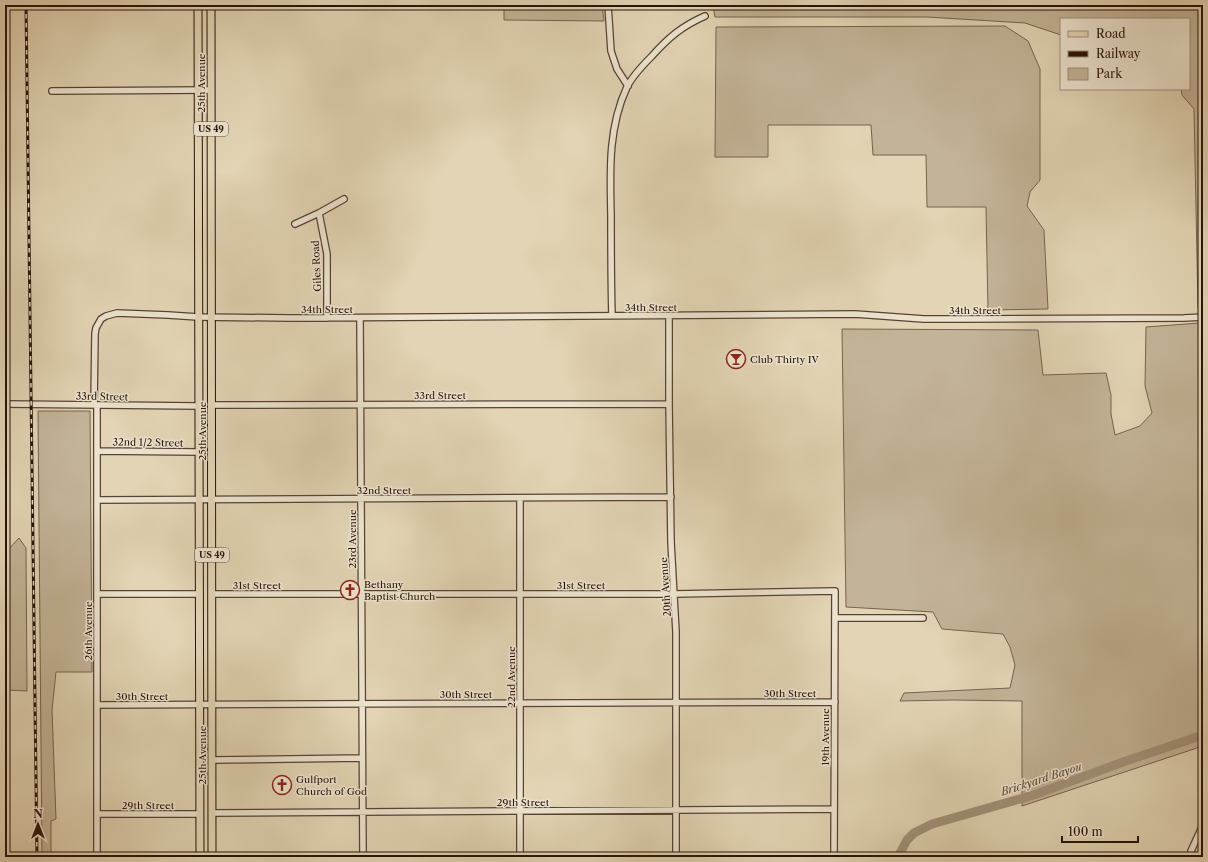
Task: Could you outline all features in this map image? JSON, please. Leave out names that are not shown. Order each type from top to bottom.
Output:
[{"type":"main road","points":[[198,7],[211,7]]},
{"type":"main road","name":"25th Avenue","points":[[198,7],[200,857]]},
{"type":"main road","name":"25th Avenue","points":[[211,7],[212,857]]},
{"type":"street","points":[[608,5],[611,51],[617,69],[628,86]]},
{"type":"street","points":[[612,316],[610,164],[616,116],[628,86],[642,66],[681,28],[705,16]]},
{"type":"street","points":[[52,91],[211,90]]},
{"type":"street","points":[[295,224],[320,213],[344,199]]},
{"type":"street","name":"Giles Road","points":[[320,213],[326,254],[328,318]]},
{"type":"street","name":"34th Street","points":[[101,319],[117,313],[198,317],[328,318],[856,314],[924,319],[973,320],[1203,317]]},
{"type":"street","name":"20th Avenue","points":[[669,316],[670,497],[676,632],[677,702],[676,857]]},
{"type":"street","name":"23rd Avenue","points":[[360,318],[363,857]]},
{"type":"street","name":"26th Avenue","points":[[97,857],[97,451],[95,405],[95,334],[96,328],[101,319]]},
{"type":"street","name":"33rd Street","points":[[5,404],[198,406]]},
{"type":"street","name":"33rd Street","points":[[212,405],[669,404]]},
{"type":"street","name":"32nd 1/2 Street","points":[[97,451],[198,452]]},
{"type":"street","name":"32nd Street","points":[[97,500],[670,497]]},
{"type":"street","name":"22nd Avenue","points":[[520,498],[520,857]]},
{"type":"street","name":"31st Street","points":[[212,594],[674,594],[835,592],[835,618]]},
{"type":"street","points":[[97,594],[199,594]]},
{"type":"street","points":[[835,618],[923,618]]},
{"type":"street","name":"19th Avenue","points":[[834,857],[835,618]]},
{"type":"street","name":"30th Street","points":[[97,705],[834,702]]},
{"type":"street","points":[[212,760],[362,758]]},
{"type":"street","name":"29th Street","points":[[212,813],[834,809]]},
{"type":"street","name":"29th Street","points":[[97,814],[199,814]]},
{"type":"street","points":[[1191,857],[1191,850],[1203,825]]},
{"type":"green space","points":[[504,5],[602,5],[604,21],[504,20]]},
{"type":"green space","points":[[713,5],[1203,5],[1203,308],[1198,308],[1194,109],[1182,95],[1181,90],[1190,90],[1190,18],[1060,18],[1060,35],[1025,23],[927,17],[715,17]]},
{"type":"green space","points":[[1005,26],[1028,41],[1040,69],[1040,180],[1030,192],[1027,206],[1044,230],[1048,309],[988,310],[986,207],[927,207],[926,155],[873,155],[871,125],[768,125],[768,157],[715,157],[716,27]]},
{"type":"green space","points":[[1199,323],[1200,386],[1203,386],[1203,746],[1022,806],[1022,701],[900,701],[904,693],[1010,688],[1015,665],[1010,647],[1003,634],[942,629],[933,612],[846,607],[842,329],[1038,330],[1043,375],[1106,373],[1111,395],[1111,414],[1115,435],[1140,426],[1152,413],[1145,386],[1146,327]]},
{"type":"green space","points":[[38,411],[90,411],[92,672],[56,672],[52,710],[56,819],[51,821],[51,857],[42,857]]},
{"type":"green space","points":[[19,538],[26,548],[27,691],[5,690],[5,553]]},
{"type":"waterway","name":"Brickyard Bayou","points":[[898,857],[907,840],[914,833],[932,824],[1034,795],[1123,762],[1203,735]]},
{"type":"railway","points":[[26,5],[37,857]]},
{"type":"place","name":"Club Thirty IV","points":[[736,359]]},
{"type":"place","name":"Bethany Baptist Church","points":[[350,590]]},
{"type":"place","name":"Gulfport Church of God","points":[[282,785]]}]
